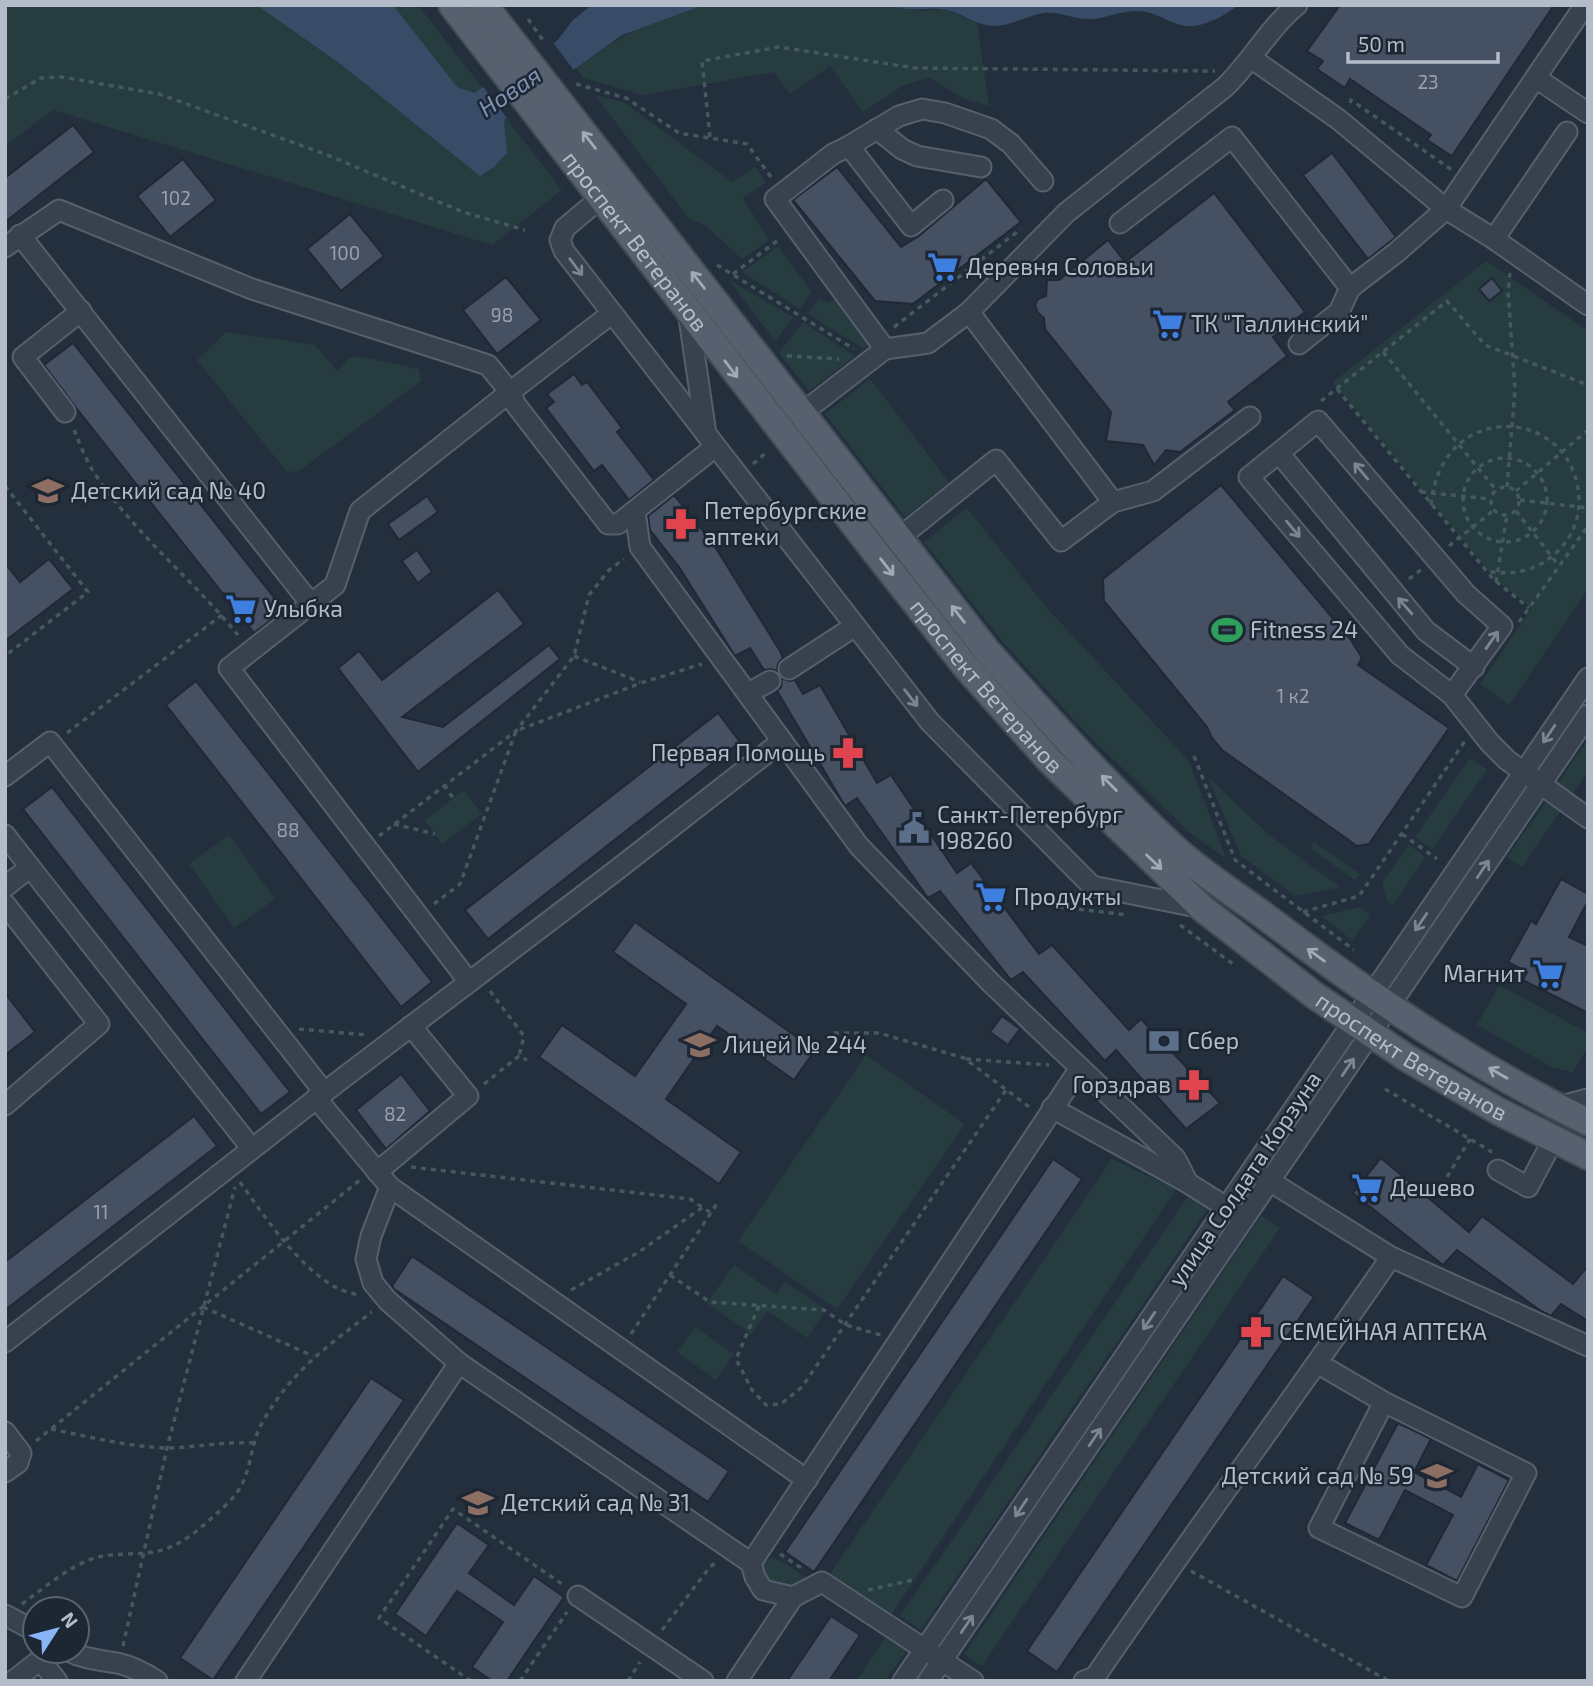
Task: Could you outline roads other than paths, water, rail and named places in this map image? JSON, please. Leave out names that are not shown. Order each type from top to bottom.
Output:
[{"type":"main road","points":[[452,5],[493,23]]},
{"type":"main road","name":"проспект Ветеранов","points":[[493,23],[557,99],[688,311],[966,667],[1050,761],[1202,908],[1314,995],[1407,1058],[1553,1140],[1588,1156]]},
{"type":"main road","name":"проспект Ветеранов","points":[[612,189],[802,413],[996,661],[1069,743],[1175,849],[1425,1032],[1588,1122]]},
{"type":"street","points":[[802,413],[877,355],[928,343],[969,312],[1066,213],[1225,87],[1251,58],[1279,19],[1297,5]]},
{"type":"street","points":[[1299,344],[1339,312],[1350,288],[1446,209],[1585,5]]},
{"type":"street","points":[[1251,58],[1338,119],[1446,209],[1588,305]]},
{"type":"street","points":[[1536,78],[1588,113]]},
{"type":"street","points":[[877,355],[775,199],[833,154],[899,116],[922,109],[945,113],[991,129],[1011,144],[1043,181]]},
{"type":"street","points":[[877,129],[902,149],[917,156],[981,167]]},
{"type":"street","points":[[1494,239],[1567,132]]},
{"type":"street","points":[[1120,223],[1232,137],[1350,288]]},
{"type":"street","points":[[849,146],[911,226],[943,200]]},
{"type":"street","points":[[612,189],[565,228],[560,240],[564,251],[930,722],[1092,886],[1202,908]]},
{"type":"street","points":[[310,604],[81,311],[13,241],[59,210],[252,289],[488,365],[608,524],[618,524],[635,511],[710,441]]},
{"type":"street","points":[[65,412],[23,357],[81,311]]},
{"type":"street","points":[[688,311],[710,441]]},
{"type":"street","points":[[969,312],[1113,502]]},
{"type":"street","points":[[473,979],[365,846],[229,668],[335,584],[360,512],[611,314]]},
{"type":"street","points":[[898,538],[996,460],[1061,541],[1113,502],[1153,491],[1250,416]]},
{"type":"street","points":[[1452,695],[1502,626],[1466,594],[1318,421],[1249,477],[1400,655],[1452,695],[1490,743],[1523,772],[1588,818]]},
{"type":"street","points":[[1279,453],[1426,631],[1474,667]]},
{"type":"street","points":[[635,511],[640,547],[859,846],[991,984],[1175,1158],[1188,1183]]},
{"type":"street","points":[[789,669],[855,626]]},
{"type":"street","name":"улица Солдата Корзуна","points":[[928,1681],[1270,1181],[1362,1028],[1523,772],[1588,678]]},
{"type":"street","points":[[749,693],[770,681]]},
{"type":"street","name":"улица Солдата Корзуна","points":[[1380,1000],[1540,785],[1588,715]]},
{"type":"street","points":[[5,1342],[320,1095],[782,741]]},
{"type":"street","points":[[5,776],[50,742],[273,1027],[320,1095],[390,1187],[807,1480]]},
{"type":"street","points":[[5,835],[252,1149]]},
{"type":"street","points":[[5,887],[30,867]]},
{"type":"street","points":[[5,904],[99,1024],[5,1105]]},
{"type":"street","name":"улица Солдата Корзуна","points":[[903,1681],[1252,1170],[1362,1028]]},
{"type":"street","points":[[377,1172],[468,1096],[403,1032]]},
{"type":"street","points":[[751,1563],[1080,1068]]},
{"type":"street","points":[[1557,1107],[1588,1099]]},
{"type":"street","points":[[1049,1113],[1188,1183],[1244,1219]]},
{"type":"street","points":[[1495,1161],[1528,1187],[1553,1140]]},
{"type":"street","points":[[1252,1170],[1391,1257],[1588,1346]]},
{"type":"street","points":[[390,1187],[371,1236],[366,1259],[373,1283],[388,1301],[459,1363],[751,1563],[763,1590],[793,1597]]},
{"type":"street","points":[[1093,1680],[1391,1257]]},
{"type":"street","points":[[246,1681],[459,1363]]},
{"type":"street","points":[[1318,1363],[1384,1402],[1526,1472],[1462,1597],[1320,1528],[1384,1402]]},
{"type":"street","points":[[5,1432],[21,1453],[18,1463],[5,1472]]},
{"type":"street","points":[[737,1681],[793,1597],[822,1582],[973,1681]]},
{"type":"street","points":[[579,1595],[703,1681]]},
{"type":"street","points":[[5,1615],[21,1624]]},
{"type":"street","points":[[91,1659],[119,1664],[158,1681]]},
{"type":"street","points":[[13,1681],[40,1660],[57,1681]]},
{"type":"water","name":"Новая","points":[[257,5],[393,5],[457,87],[474,93],[557,41],[573,20],[592,5],[704,5],[622,35],[504,120],[507,153],[494,167],[480,176],[343,66]]},
{"type":"water","points":[[888,5],[1238,5],[1217,18],[1194,26],[1179,25],[1154,14],[1139,11],[1091,19],[1044,13],[1005,25],[992,26],[947,10],[910,9]]},
{"type":"place","name":"Деревня Соловьи","points":[[943,267]]},
{"type":"place","name":"ТК \"Таллинский\"","points":[[1168,324]]},
{"type":"place","name":"Детский сад № 40","points":[[48,491]]},
{"type":"place","name":"Петербургские аптеки","points":[[681,524]]},
{"type":"place","name":"Улыбка","points":[[241,609]]},
{"type":"place","name":"Fitness 24","points":[[1227,630]]},
{"type":"place","name":"Первая Помощь","points":[[848,753]]},
{"type":"place","name":"Санкт-Петербург 198260","points":[[914,828]]},
{"type":"place","name":"Продукты","points":[[991,897]]},
{"type":"place","name":"Магнит","points":[[1548,974]]},
{"type":"place","name":"Сбер","points":[[1164,1041]]},
{"type":"place","name":"Лицей № 244","points":[[700,1045]]},
{"type":"place","name":"Горздрав","points":[[1194,1085]]},
{"type":"place","name":"Дешево","points":[[1367,1188]]},
{"type":"place","name":"СЕМЕЙНАЯ АПТЕКА","points":[[1256,1332]]},
{"type":"place","name":"Детский сад № 59","points":[[1437,1476]]},
{"type":"place","name":"Детский сад № 31","points":[[478,1503]]}]
